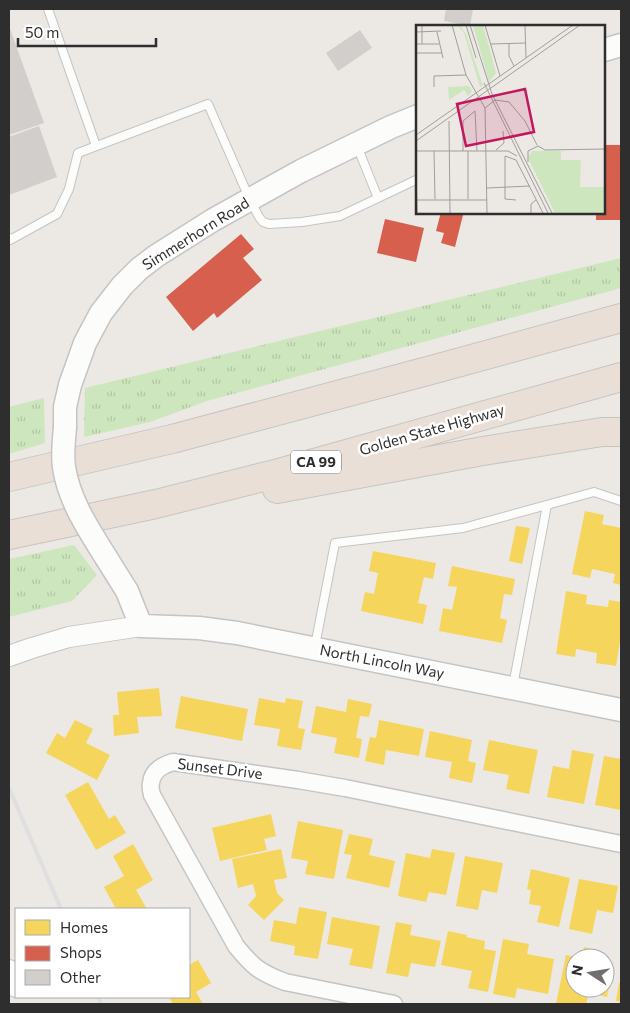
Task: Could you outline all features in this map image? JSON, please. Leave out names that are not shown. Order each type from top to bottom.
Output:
[{"type":"highway","points":[[9,477],[172,439],[435,369],[616,318]]},
{"type":"highway","name":"Golden State Highway","points":[[9,535],[156,504],[278,473],[621,377]]},
{"type":"highway","points":[[156,504],[282,489],[483,451],[602,432],[621,432]]},
{"type":"main road","points":[[605,50],[621,45]]},
{"type":"main road","name":"Simmerhorn Road","points":[[141,626],[127,591],[83,520],[70,492],[64,465],[65,407],[70,385],[85,343],[101,313],[122,286],[139,269],[213,220],[301,171],[416,117]]},
{"type":"main road","name":"North Lincoln Way","points":[[141,626],[199,628],[237,633],[621,710]]},
{"type":"street","name":"North Lincoln Way","points":[[9,656],[69,637],[141,626]]},
{"type":"street","name":"Sunset Drive","points":[[394,1004],[284,982],[268,976],[251,964],[236,946],[152,795],[150,782],[156,771],[166,764],[174,762],[298,780],[621,844]]},
{"type":"street","points":[[9,970],[15,985]]},
{"type":"lane","points":[[48,9],[96,146]]},
{"type":"lane","points":[[9,238],[10,240],[57,214],[68,189],[78,152],[208,104],[250,200],[263,222],[269,224],[302,222],[340,216],[416,180]]},
{"type":"lane","points":[[357,144],[378,198]]},
{"type":"lane","points":[[314,648],[335,543],[463,528],[594,492],[621,501]]},
{"type":"lane","points":[[513,688],[547,506]]},
{"type":"green space","points":[[621,258],[621,288],[207,401],[150,422],[84,437],[85,388]]},
{"type":"green space","points":[[44,398],[45,443],[9,454],[9,407]]},
{"type":"green space","points":[[74,545],[97,575],[72,601],[9,617],[9,559]]},
{"type":"building: Homes","points":[[585,511],[604,515],[602,524],[621,528],[621,585],[613,583],[615,574],[592,569],[590,578],[572,574]]},
{"type":"building: Homes","points":[[516,526],[530,528],[522,564],[509,561]]},
{"type":"building: Homes","points":[[373,551],[436,563],[433,579],[424,577],[418,603],[427,605],[423,624],[361,611],[365,592],[374,594],[378,573],[369,571]]},
{"type":"building: Homes","points":[[452,566],[515,579],[512,595],[504,594],[500,618],[507,620],[502,643],[439,631],[443,608],[452,610],[457,587],[448,586]]},
{"type":"building: Homes","points":[[566,591],[587,595],[586,604],[608,607],[609,600],[621,602],[621,635],[616,666],[596,663],[597,653],[576,649],[575,657],[556,654]]},
{"type":"building: Homes","points":[[159,688],[162,716],[137,717],[139,733],[114,736],[113,715],[119,715],[117,692]]},
{"type":"building: Homes","points":[[181,696],[248,709],[242,741],[175,728]]},
{"type":"building: Homes","points":[[259,698],[285,703],[286,698],[303,701],[298,728],[305,729],[301,750],[277,746],[280,729],[254,725]]},
{"type":"building: Homes","points":[[348,699],[372,704],[369,717],[360,716],[356,738],[362,739],[359,758],[334,753],[337,738],[311,733],[316,706],[346,712]]},
{"type":"building: Homes","points":[[75,720],[93,729],[86,743],[110,755],[97,780],[46,753],[57,733],[65,738]]},
{"type":"building: Homes","points":[[379,720],[424,729],[419,756],[386,750],[384,765],[365,761],[370,737],[376,738]]},
{"type":"building: Homes","points":[[430,731],[472,740],[468,761],[476,763],[472,783],[449,778],[452,762],[425,757]]},
{"type":"building: Homes","points":[[489,740],[538,750],[529,794],[506,789],[509,775],[483,770]]},
{"type":"building: Homes","points":[[572,750],[594,754],[584,804],[547,797],[553,766],[569,769]]},
{"type":"building: Homes","points":[[604,756],[621,759],[621,810],[595,805]]},
{"type":"building: Homes","points":[[88,782],[109,819],[115,815],[126,833],[96,850],[65,795]]},
{"type":"building: Homes","points":[[271,814],[276,836],[264,839],[267,850],[220,861],[212,828]]},
{"type":"building: Homes","points":[[298,821],[343,830],[334,879],[305,874],[308,861],[291,858]]},
{"type":"building: Homes","points":[[349,834],[373,839],[369,855],[395,861],[389,888],[346,878],[352,855],[344,854]]},
{"type":"building: Homes","points":[[133,844],[153,880],[136,890],[146,908],[115,908],[104,887],[124,876],[113,856]]},
{"type":"building: Homes","points":[[281,849],[287,878],[274,880],[277,893],[284,900],[264,920],[248,905],[256,896],[253,884],[238,888],[232,859]]},
{"type":"building: Homes","points":[[432,849],[455,853],[446,895],[429,892],[426,902],[398,896],[406,853],[430,858]]},
{"type":"building: Homes","points":[[465,856],[503,863],[497,893],[482,890],[478,910],[456,906]]},
{"type":"building: Homes","points":[[531,869],[570,878],[559,927],[537,922],[541,906],[529,904],[531,890],[527,889]]},
{"type":"building: Homes","points":[[579,879],[618,886],[613,913],[597,910],[592,934],[569,929]]},
{"type":"building: Homes","points":[[299,907],[327,912],[318,959],[294,955],[295,946],[270,941],[274,920],[296,924]]},
{"type":"building: Homes","points":[[332,917],[380,926],[372,969],[349,965],[353,949],[327,944]]},
{"type":"building: Homes","points":[[396,922],[412,925],[410,935],[441,941],[435,967],[411,963],[408,977],[386,973]]},
{"type":"building: Homes","points":[[448,931],[485,941],[484,949],[496,951],[488,992],[468,988],[472,971],[441,965]]},
{"type":"building: Homes","points":[[503,939],[529,944],[527,954],[554,959],[548,994],[517,988],[515,998],[493,994]]},
{"type":"building: Homes","points":[[198,960],[211,983],[196,992],[203,1004],[173,1004],[170,998],[190,998],[190,964]]},
{"type":"building: Homes","points":[[565,960],[565,998],[588,998],[586,1004],[556,1004]]},
{"type":"building: Homes","points":[[619,983],[621,983],[621,1002],[616,1001]]},
{"type":"building: Shops","points":[[605,145],[621,145],[621,220],[596,220],[596,214],[605,214]]},
{"type":"building: Shops","points":[[440,214],[463,215],[455,247],[441,243],[444,233],[436,231]]},
{"type":"building: Shops","points":[[385,219],[424,228],[416,262],[377,253]]},
{"type":"building: Shops","points":[[241,234],[254,249],[243,258],[262,280],[217,318],[214,313],[193,331],[166,297]]},
{"type":"building: Other","points":[[446,9],[473,9],[470,25],[444,21]]},
{"type":"building: Other","points":[[9,26],[44,123],[9,135]]},
{"type":"building: Other","points":[[360,30],[372,48],[338,71],[326,53]]},
{"type":"building: Other","points":[[39,126],[57,177],[9,195],[9,137]]},
{"type":"railway","points":[[9,788],[61,908]]},
{"type":"railway","points":[[98,998],[101,1004]]}]
